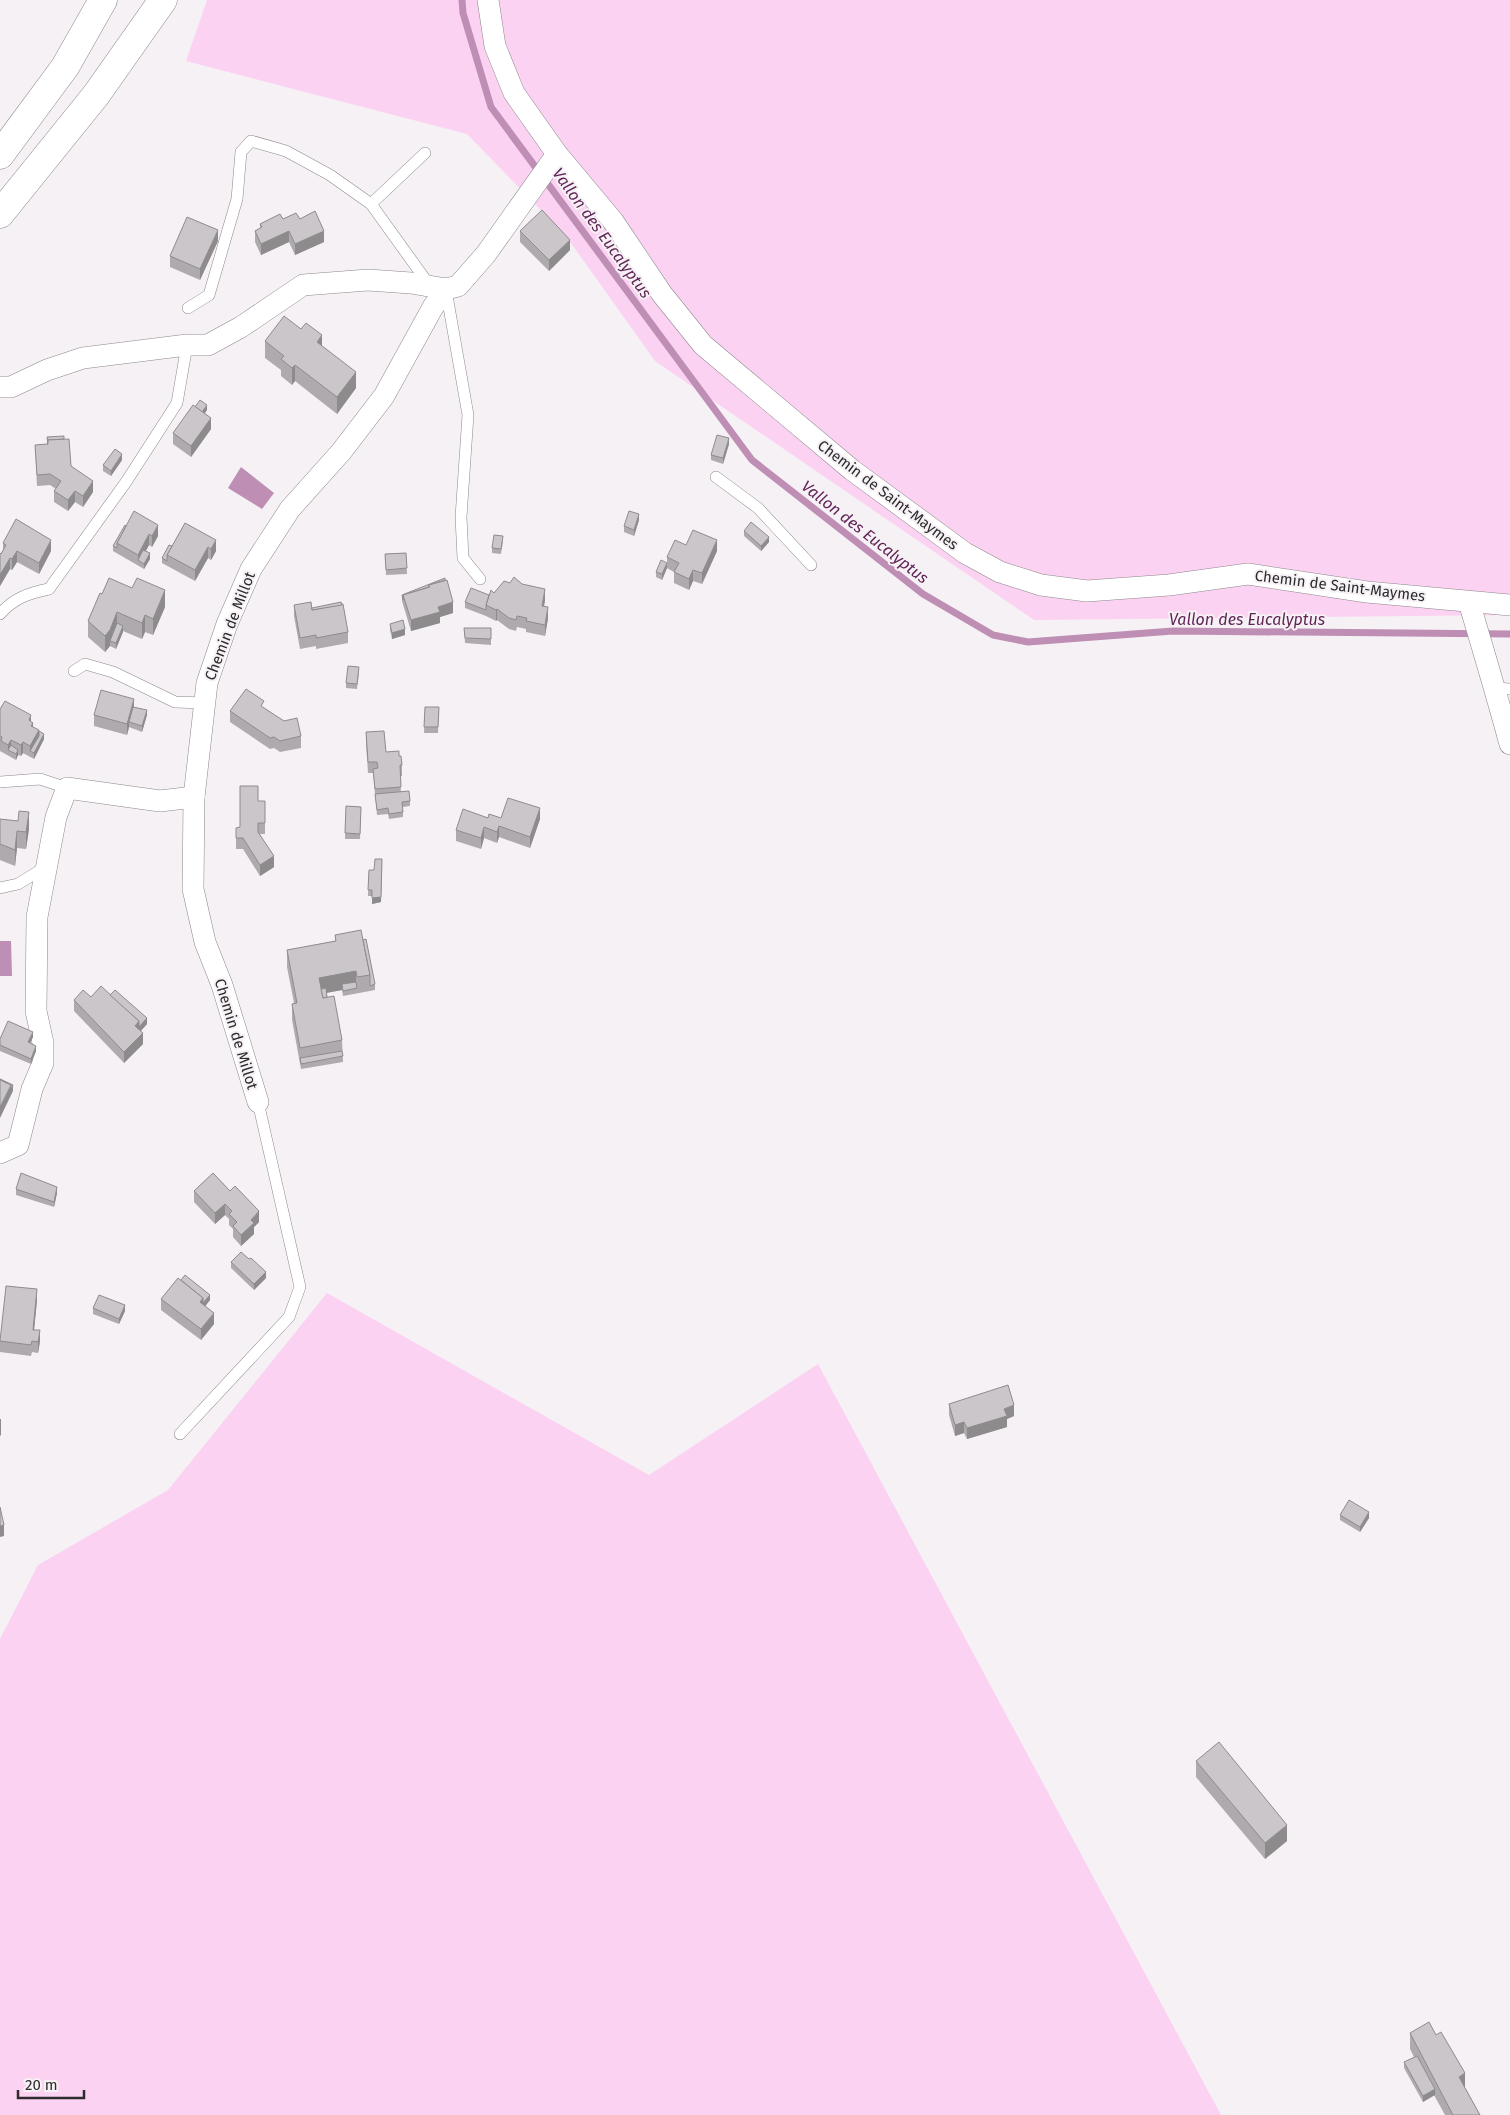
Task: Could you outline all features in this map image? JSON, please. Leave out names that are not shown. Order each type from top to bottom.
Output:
[{"type":"main road","points":[[0,155],[65,68],[103,0]]},
{"type":"main road","points":[[0,214],[96,95],[163,0]]},
{"type":"street","name":"Chemin de Saint-Maymes","points":[[488,0],[495,46],[514,93],[552,161],[613,221],[662,294],[703,345],[852,470],[964,553],[1000,572],[1041,585],[1088,591],[1169,585],[1248,574],[1367,592],[1510,605]]},
{"type":"street","name":"Chemin de Millot","points":[[258,1102],[222,985],[205,942],[192,889],[194,797],[207,683],[227,624],[251,569],[290,509],[340,452],[384,396],[433,307],[438,287],[458,286],[486,254],[552,161]]},
{"type":"street","points":[[0,387],[11,387],[47,370],[83,358],[186,345],[208,345],[241,327],[303,285],[368,280],[438,287]]},
{"type":"street","points":[[1469,602],[1483,654],[1503,688],[1510,744]]},
{"type":"street","points":[[0,1153],[18,1145],[32,1089],[43,1063],[43,1043],[36,1011],[37,917],[56,818],[67,788],[160,801],[194,797]]},
{"type":"lane","points":[[188,308],[209,295],[237,199],[240,152],[251,141],[286,151],[330,175],[371,204],[438,287],[468,415],[461,517],[463,558],[480,579]]},
{"type":"lane","points":[[371,204],[425,153]]},
{"type":"lane","points":[[0,614],[7,606],[26,593],[49,589],[126,482],[177,402],[186,345]]},
{"type":"lane","points":[[716,477],[758,508],[811,565]]},
{"type":"lane","points":[[74,671],[85,664],[113,672],[175,702],[204,703]]},
{"type":"lane","points":[[0,782],[40,779],[67,788]]},
{"type":"lane","points":[[0,888],[18,884],[47,866]]},
{"type":"lane","points":[[180,1434],[289,1317],[300,1288],[258,1102]]},
{"type":"shaded area","points":[[207,0],[1510,0],[1510,615],[1034,620],[655,361],[566,236],[467,134],[186,61]]},
{"type":"shaded area","points":[[241,467],[274,493],[262,509],[228,488]]},
{"type":"shaded area","points":[[0,941],[11,941],[12,976],[0,976]]},
{"type":"shaded area","points":[[327,1293],[649,1475],[818,1364],[1221,2115],[0,2115],[0,1639],[38,1565],[168,1490]]},
{"type":"building","points":[[542,210],[570,240],[549,260],[520,231]]},
{"type":"building","points":[[315,211],[324,231],[295,244],[289,231],[261,244],[255,231],[262,227],[260,224],[280,214],[283,219],[296,213],[300,219]]},
{"type":"building","points":[[187,217],[218,230],[200,269],[170,256]]},
{"type":"building","points":[[284,316],[301,329],[306,323],[322,335],[317,342],[356,372],[337,397],[295,365],[292,368],[281,359],[284,356],[265,341]]},
{"type":"building","points":[[200,400],[207,405],[202,412],[195,407]]},
{"type":"building","points":[[193,405],[211,418],[191,446],[173,433]]},
{"type":"building","points":[[717,435],[729,438],[723,458],[711,455]]},
{"type":"building","points":[[64,436],[64,439],[48,440],[48,444],[47,437]]},
{"type":"building","points":[[69,439],[71,466],[93,481],[83,496],[75,491],[68,500],[54,491],[61,481],[50,474],[37,475],[35,445],[48,444],[48,440]]},
{"type":"building","points":[[115,449],[122,454],[111,471],[103,465]]},
{"type":"building","points":[[134,511],[158,525],[152,536],[149,534],[138,555],[117,543]]},
{"type":"building","points":[[629,511],[639,514],[634,530],[624,526]]},
{"type":"building","points":[[16,519],[51,540],[39,563],[17,551],[12,559],[10,558],[0,575],[0,553],[6,545],[3,543]]},
{"type":"building","points":[[751,522],[769,537],[761,546],[744,531]]},
{"type":"building","points":[[185,523],[216,540],[211,549],[208,547],[195,570],[167,555]]},
{"type":"building","points":[[125,525],[117,543],[117,548],[113,546]]},
{"type":"building","points":[[693,530],[717,540],[702,573],[693,570],[689,579],[674,572],[679,563],[667,557],[675,540],[686,545]]},
{"type":"building","points":[[494,535],[503,536],[501,549],[492,548]]},
{"type":"building","points":[[169,545],[172,546],[167,555],[167,561],[162,558]]},
{"type":"building","points":[[143,550],[150,553],[144,564],[138,560]]},
{"type":"building","points":[[406,553],[407,568],[386,570],[385,554]]},
{"type":"building","points":[[661,560],[667,563],[662,574],[656,572]]},
{"type":"building","points":[[514,577],[522,584],[545,589],[542,606],[548,607],[545,625],[526,621],[527,618],[517,616],[516,620],[509,618],[497,609],[486,605],[491,590],[494,593],[504,581],[510,583]]},
{"type":"building","points":[[109,578],[132,588],[137,578],[165,590],[153,619],[145,615],[142,623],[117,612],[110,630],[105,636],[88,621],[100,593],[102,594]]},
{"type":"building","points":[[445,578],[445,580],[429,585],[429,587],[403,595],[403,600],[402,595]]},
{"type":"building","points":[[447,580],[453,602],[438,607],[440,612],[411,620],[403,595]]},
{"type":"building","points":[[471,588],[489,595],[486,610],[465,602]]},
{"type":"building","points":[[311,602],[312,610],[343,604],[348,632],[316,638],[316,635],[300,638],[294,605]]},
{"type":"building","points":[[341,602],[342,605],[312,610],[312,608]]},
{"type":"building","points":[[403,620],[405,629],[392,633],[390,624]]},
{"type":"building","points":[[117,623],[123,626],[116,643],[110,641]]},
{"type":"building","points":[[464,628],[491,628],[491,639],[465,638]]},
{"type":"building","points":[[348,666],[359,667],[357,684],[346,683]]},
{"type":"building","points":[[246,689],[264,701],[261,706],[284,721],[297,718],[301,736],[280,741],[274,737],[270,738],[230,711]]},
{"type":"building","points":[[101,690],[134,699],[127,724],[94,715]]},
{"type":"building","points":[[5,701],[31,715],[29,720],[33,723],[31,726],[39,730],[30,746],[23,742],[21,745],[11,740],[8,745],[1,741],[0,709]]},
{"type":"building","points":[[133,707],[147,710],[142,726],[129,722]]},
{"type":"building","points":[[425,707],[439,707],[438,727],[424,727]]},
{"type":"building","points":[[39,731],[44,734],[34,753],[30,751],[39,736]]},
{"type":"building","points":[[384,731],[386,752],[399,751],[399,756],[401,756],[401,787],[375,789],[373,769],[378,768],[377,762],[368,762],[366,732]]},
{"type":"building","points":[[11,745],[18,750],[16,754],[8,750]]},
{"type":"building","points":[[240,786],[258,786],[258,801],[265,801],[265,823],[258,823],[258,832],[274,856],[260,865],[243,838],[236,838],[236,828],[240,827]]},
{"type":"building","points":[[409,791],[410,801],[402,802],[403,812],[389,814],[388,808],[377,810],[375,794]]},
{"type":"building","points":[[508,798],[540,808],[530,837],[499,826],[497,832],[484,827],[481,838],[456,830],[463,809],[488,818],[489,814],[501,818]]},
{"type":"building","points":[[346,806],[361,807],[360,834],[345,833]]},
{"type":"building","points":[[19,811],[29,812],[26,832],[17,831],[15,850],[0,844],[0,819],[18,821]]},
{"type":"building","points":[[375,859],[382,859],[381,897],[372,898],[372,890],[368,890],[369,870],[374,870]]},
{"type":"building","points":[[361,930],[370,975],[357,977],[356,971],[319,978],[323,998],[334,996],[342,1040],[300,1048],[292,1004],[297,1003],[287,950],[336,941],[335,935]]},
{"type":"building","points":[[366,939],[375,984],[370,986],[370,975],[363,940]]},
{"type":"building","points":[[356,982],[357,988],[343,991],[342,984]]},
{"type":"building","points":[[101,986],[139,1021],[135,1026],[143,1033],[124,1052],[74,1000],[83,990],[91,997]]},
{"type":"building","points":[[326,988],[327,997],[323,998],[321,989]]},
{"type":"building","points":[[115,990],[147,1018],[139,1027],[139,1021],[110,995]]},
{"type":"building","points":[[8,1021],[33,1032],[28,1042],[36,1046],[31,1059],[0,1045],[0,1039]]},
{"type":"building","points":[[342,1051],[343,1056],[301,1064],[300,1058]]},
{"type":"building","points":[[0,1080],[11,1085],[0,1107]]},
{"type":"building","points":[[21,1173],[57,1187],[54,1202],[16,1189]]},
{"type":"building","points":[[213,1173],[230,1191],[235,1186],[259,1211],[251,1220],[254,1223],[241,1235],[233,1226],[237,1222],[229,1214],[232,1211],[225,1204],[215,1213],[194,1191]]},
{"type":"building","points":[[241,1252],[249,1259],[251,1258],[266,1272],[254,1284],[231,1262]]},
{"type":"building","points":[[185,1275],[210,1295],[203,1303],[203,1298],[181,1280]]},
{"type":"building","points":[[178,1278],[203,1298],[200,1302],[214,1313],[201,1329],[161,1299]]},
{"type":"building","points":[[6,1286],[37,1289],[33,1330],[40,1330],[38,1342],[32,1341],[31,1345],[0,1341]]},
{"type":"building","points":[[99,1295],[125,1305],[119,1319],[93,1308]]},
{"type":"building","points":[[1008,1385],[1014,1405],[1004,1409],[1007,1416],[967,1428],[964,1422],[955,1425],[949,1404]]},
{"type":"building","points":[[1349,1500],[1369,1512],[1360,1527],[1340,1515]]},
{"type":"building","points":[[0,1507],[4,1525],[0,1526]]},
{"type":"building","points":[[1219,1742],[1287,1825],[1265,1843],[1196,1761]]},
{"type":"building","points":[[1429,2022],[1436,2035],[1441,2032],[1465,2073],[1459,2077],[1480,2115],[1453,2115],[1410,2033]]},
{"type":"building","points":[[1417,2056],[1435,2089],[1423,2096],[1404,2062]]},
{"type":"waterway","name":"Vallon des Eucalyptus","points":[[462,0],[463,13],[491,107],[752,460],[923,594],[993,635],[1028,642],[1173,631],[1510,634]]}]
